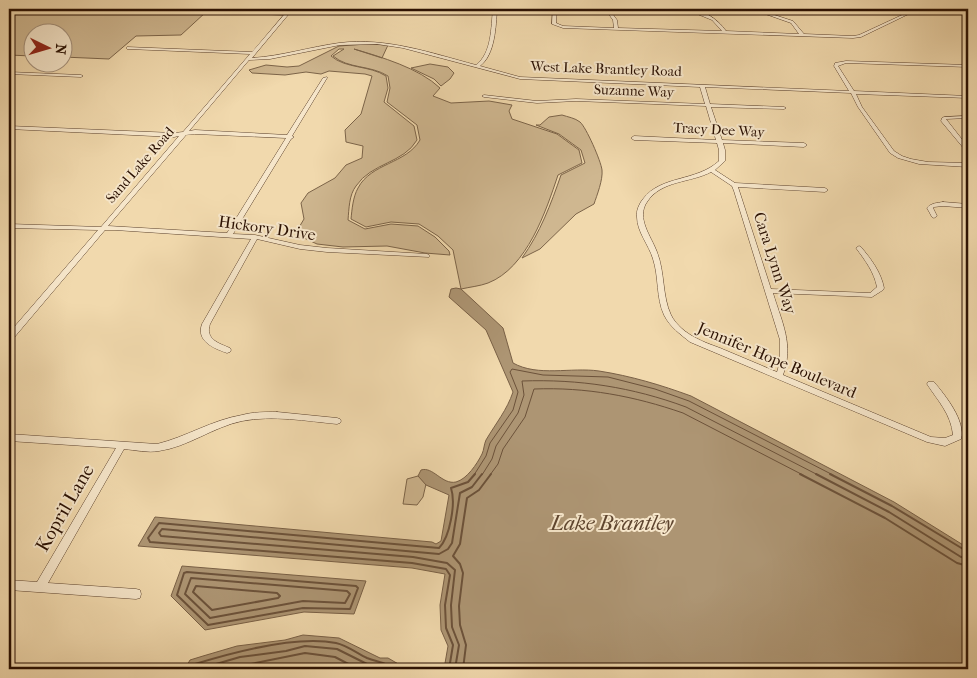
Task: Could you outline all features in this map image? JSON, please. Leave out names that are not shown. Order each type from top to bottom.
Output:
[{"type":"street","name":"Sand Lake Road","points":[[9,338],[291,9]]},
{"type":"street","points":[[376,9],[447,11]]},
{"type":"street","points":[[476,67],[483,62],[492,42],[495,9]]},
{"type":"street","points":[[555,9],[554,24],[558,27],[857,37],[917,9]]},
{"type":"street","points":[[607,9],[615,20],[616,29]]},
{"type":"street","points":[[659,9],[659,11],[664,12],[674,9]]},
{"type":"street","points":[[687,9],[714,18],[725,33]]},
{"type":"street","points":[[753,9],[792,22],[803,36]]},
{"type":"street","name":"West Lake Brantley Road","points":[[248,59],[270,58],[331,45],[368,43],[403,47],[520,78],[968,97]]},
{"type":"street","points":[[128,48],[253,53]]},
{"type":"street","points":[[968,66],[846,62],[837,64],[836,69],[853,92],[876,130],[897,156],[914,162],[968,165]]},
{"type":"street","points":[[9,73],[82,76]]},
{"type":"street","points":[[229,235],[291,137],[325,78]]},
{"type":"street","points":[[702,85],[723,156],[722,161],[712,170],[734,185],[826,190]]},
{"type":"street","name":"Suzanne Way","points":[[484,96],[537,102],[576,100],[784,108]]},
{"type":"street","points":[[968,117],[950,117],[944,120],[968,150]]},
{"type":"street","points":[[9,127],[174,135],[195,132],[291,137]]},
{"type":"street","name":"Tracy Dee Way","points":[[634,138],[804,145]]},
{"type":"street","name":"Jennifer Hope Boulevard","points":[[712,170],[653,191],[640,208],[639,218],[641,227],[657,261],[666,315],[680,332],[693,340],[930,440],[945,442],[958,437],[957,426],[946,403],[931,384]]},
{"type":"street","name":"Cara Lynn Way","points":[[734,185],[784,340],[784,362],[778,376]]},
{"type":"street","points":[[934,216],[930,208],[932,206],[943,204],[968,206]]},
{"type":"street","points":[[9,226],[102,229]]},
{"type":"street","name":"Hickory Drive","points":[[102,229],[255,237],[327,250],[427,256]]},
{"type":"street","points":[[227,350],[213,344],[206,338],[206,324],[255,237]]},
{"type":"street","points":[[769,291],[872,295],[881,288],[880,282],[868,259],[859,248]]},
{"type":"street","points":[[9,437],[146,448],[174,444],[240,419],[256,416],[337,421]]},
{"type":"street","name":"Kopril Lane","points":[[40,587],[122,447]]},
{"type":"street","points":[[9,585],[136,594]]},
{"type":"shaded area","points":[[9,9],[289,9],[284,15],[206,12],[181,35],[136,36],[109,59],[72,57],[72,22],[22,22],[22,56],[9,55]]},
{"type":"shaded area","points":[[388,45],[382,58],[411,69],[431,81],[440,88],[433,96],[451,103],[489,101],[512,105],[509,111],[512,119],[557,134],[579,150],[582,163],[558,175],[533,237],[514,265],[502,276],[488,283],[461,289],[453,250],[438,236],[419,224],[391,222],[366,227],[351,219],[355,195],[364,180],[371,173],[406,154],[420,140],[417,125],[387,102],[390,88],[388,76],[374,70],[346,63],[333,56],[344,49],[339,49],[331,56],[344,63],[372,70],[386,76],[388,88],[384,102],[414,126],[417,140],[404,154],[378,167],[362,178],[352,194],[348,220],[365,229],[391,224],[418,226],[435,237],[449,251],[450,255],[425,253],[387,246],[343,247],[317,244],[302,237],[298,229],[304,219],[301,203],[308,193],[335,178],[346,165],[362,158],[363,146],[346,142],[345,130],[361,114],[372,76],[329,71],[321,74],[306,72],[285,75],[252,73],[249,70],[266,65],[299,66],[339,46]]},
{"type":"shaded area","points":[[430,64],[448,67],[454,73],[441,86],[434,79],[411,68]]},
{"type":"shaded area","points":[[562,115],[574,119],[583,125],[599,159],[602,170],[600,187],[594,204],[576,214],[540,249],[522,258],[544,218],[561,175],[585,163],[581,150],[559,134],[536,125],[540,125],[549,117]]},
{"type":"shaded area","points":[[418,476],[426,484],[423,497],[417,505],[403,504],[407,479]]},
{"type":"water","name":"Lake Brantley","points":[[451,289],[461,289],[503,328],[513,363],[533,370],[588,370],[611,373],[646,381],[691,396],[894,502],[968,548],[968,669],[444,669],[448,646],[441,630],[440,605],[445,574],[412,568],[138,546],[155,517],[432,542],[436,544],[441,541],[449,495],[426,485],[418,476],[421,470],[425,469],[446,481],[456,482],[468,474],[480,458],[486,440],[511,399],[513,392],[486,330],[449,297]]},
{"type":"water","points":[[182,566],[366,581],[354,614],[304,612],[205,630],[171,596]]},
{"type":"water","points":[[303,635],[339,638],[380,658],[388,658],[407,669],[185,669],[190,660],[237,646],[285,640]]}]
